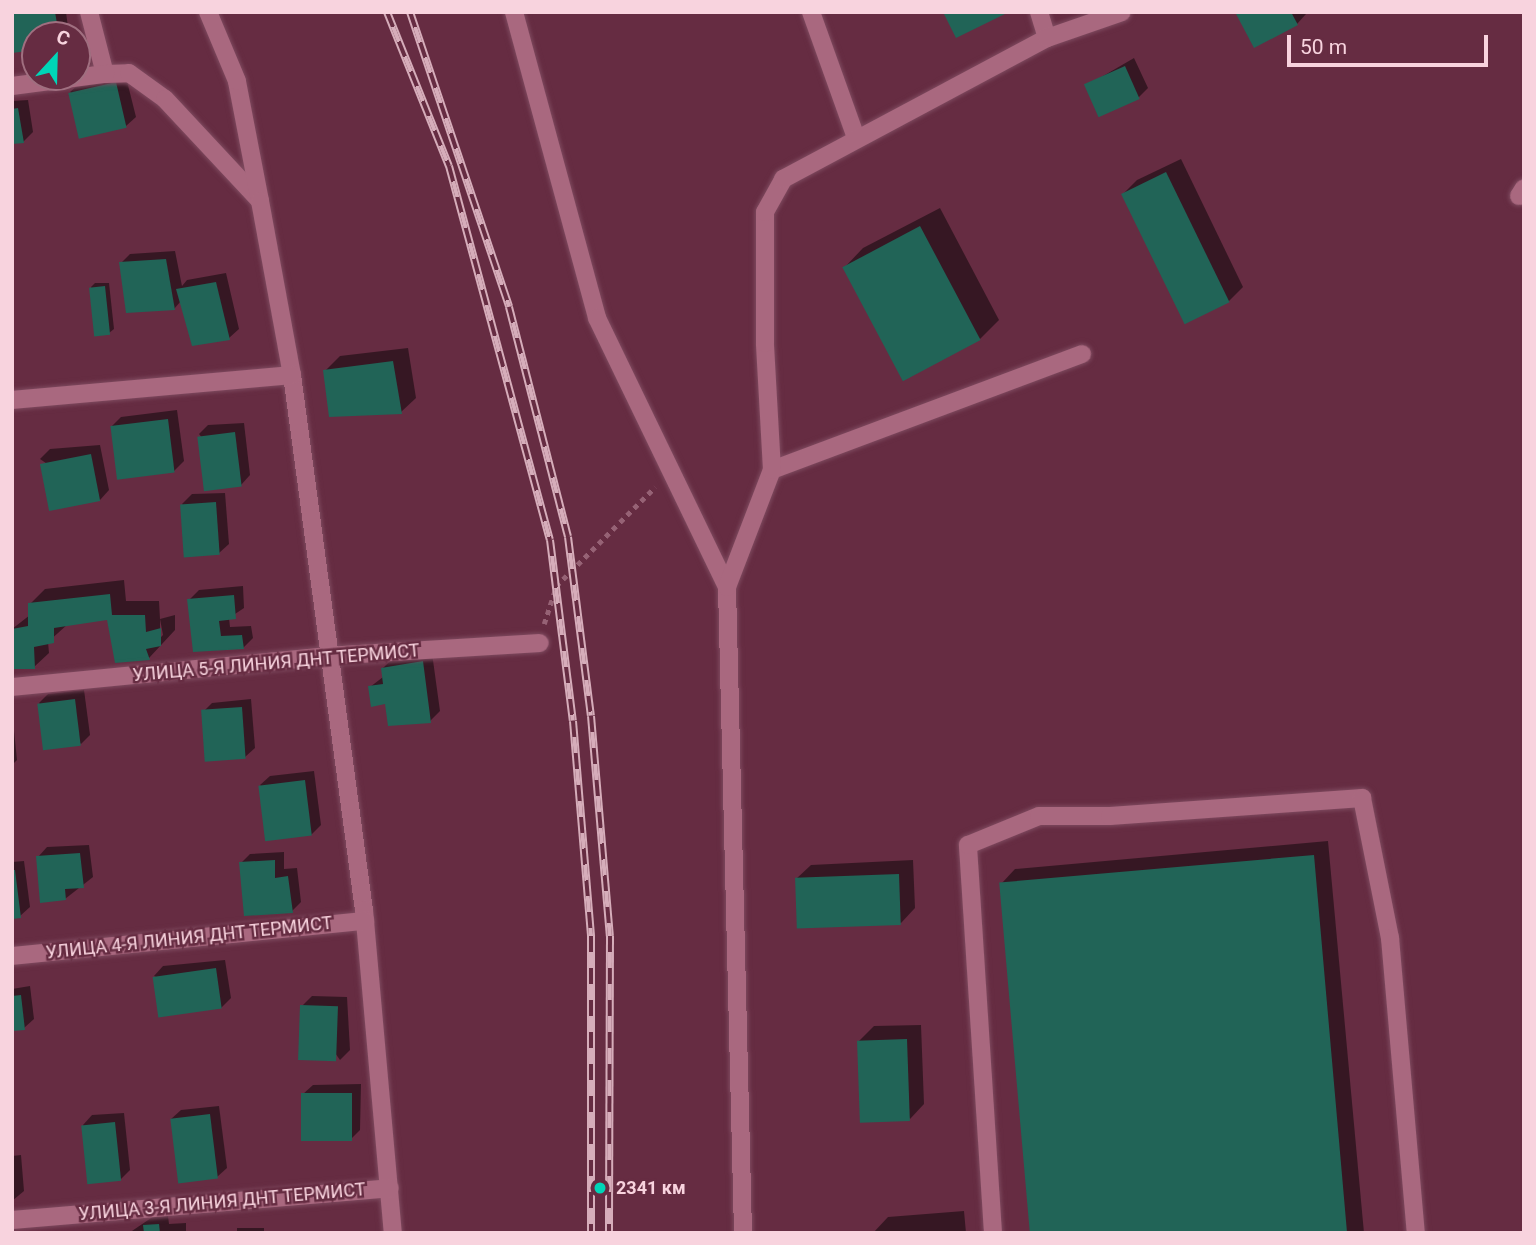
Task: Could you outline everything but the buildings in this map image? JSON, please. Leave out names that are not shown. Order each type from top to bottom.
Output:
[{"type":"street","points":[[89,12],[105,74]]},
{"type":"street","points":[[208,12],[237,81],[292,375],[327,656],[365,921],[393,1233]]},
{"type":"street","points":[[514,12],[597,318],[727,587]]},
{"type":"street","points":[[811,12],[856,138]]},
{"type":"street","points":[[1039,12],[1047,38]]},
{"type":"street","points":[[743,1233],[727,587],[772,470],[765,343],[765,212],[783,179],[856,138],[1047,38],[1122,12]]},
{"type":"street","points":[[12,86],[129,73],[164,99],[260,201]]},
{"type":"street","points":[[772,470],[1082,354]]},
{"type":"street","points":[[12,400],[292,375]]},
{"type":"street","name":"УЛИЦА 5-Я ЛИНИЯ ДНТ ТЕРМИСТ","points":[[12,687],[327,656],[540,643]]},
{"type":"street","points":[[993,1233],[968,845],[1039,816],[1110,816],[1362,799],[1390,938],[1416,1233]]},
{"type":"street","name":"УЛИЦА 4-Я ЛИНИЯ ДНТ ТЕРМИСТ","points":[[12,956],[365,921]]},
{"type":"street","name":"УЛИЦА 3-Я ЛИНИЯ ДНТ ТЕРМИСТ","points":[[12,1220],[390,1188]]},
{"type":"path","points":[[540,643],[556,586],[671,472]]},
{"type":"railway","points":[[387,12],[449,166],[550,540],[573,721],[591,936],[591,1233]]},
{"type":"railway","points":[[410,12],[509,307],[568,537],[591,716],[610,936],[609,1233]]},
{"type":"place","name":"2341 км","points":[[600,1188]]}]
